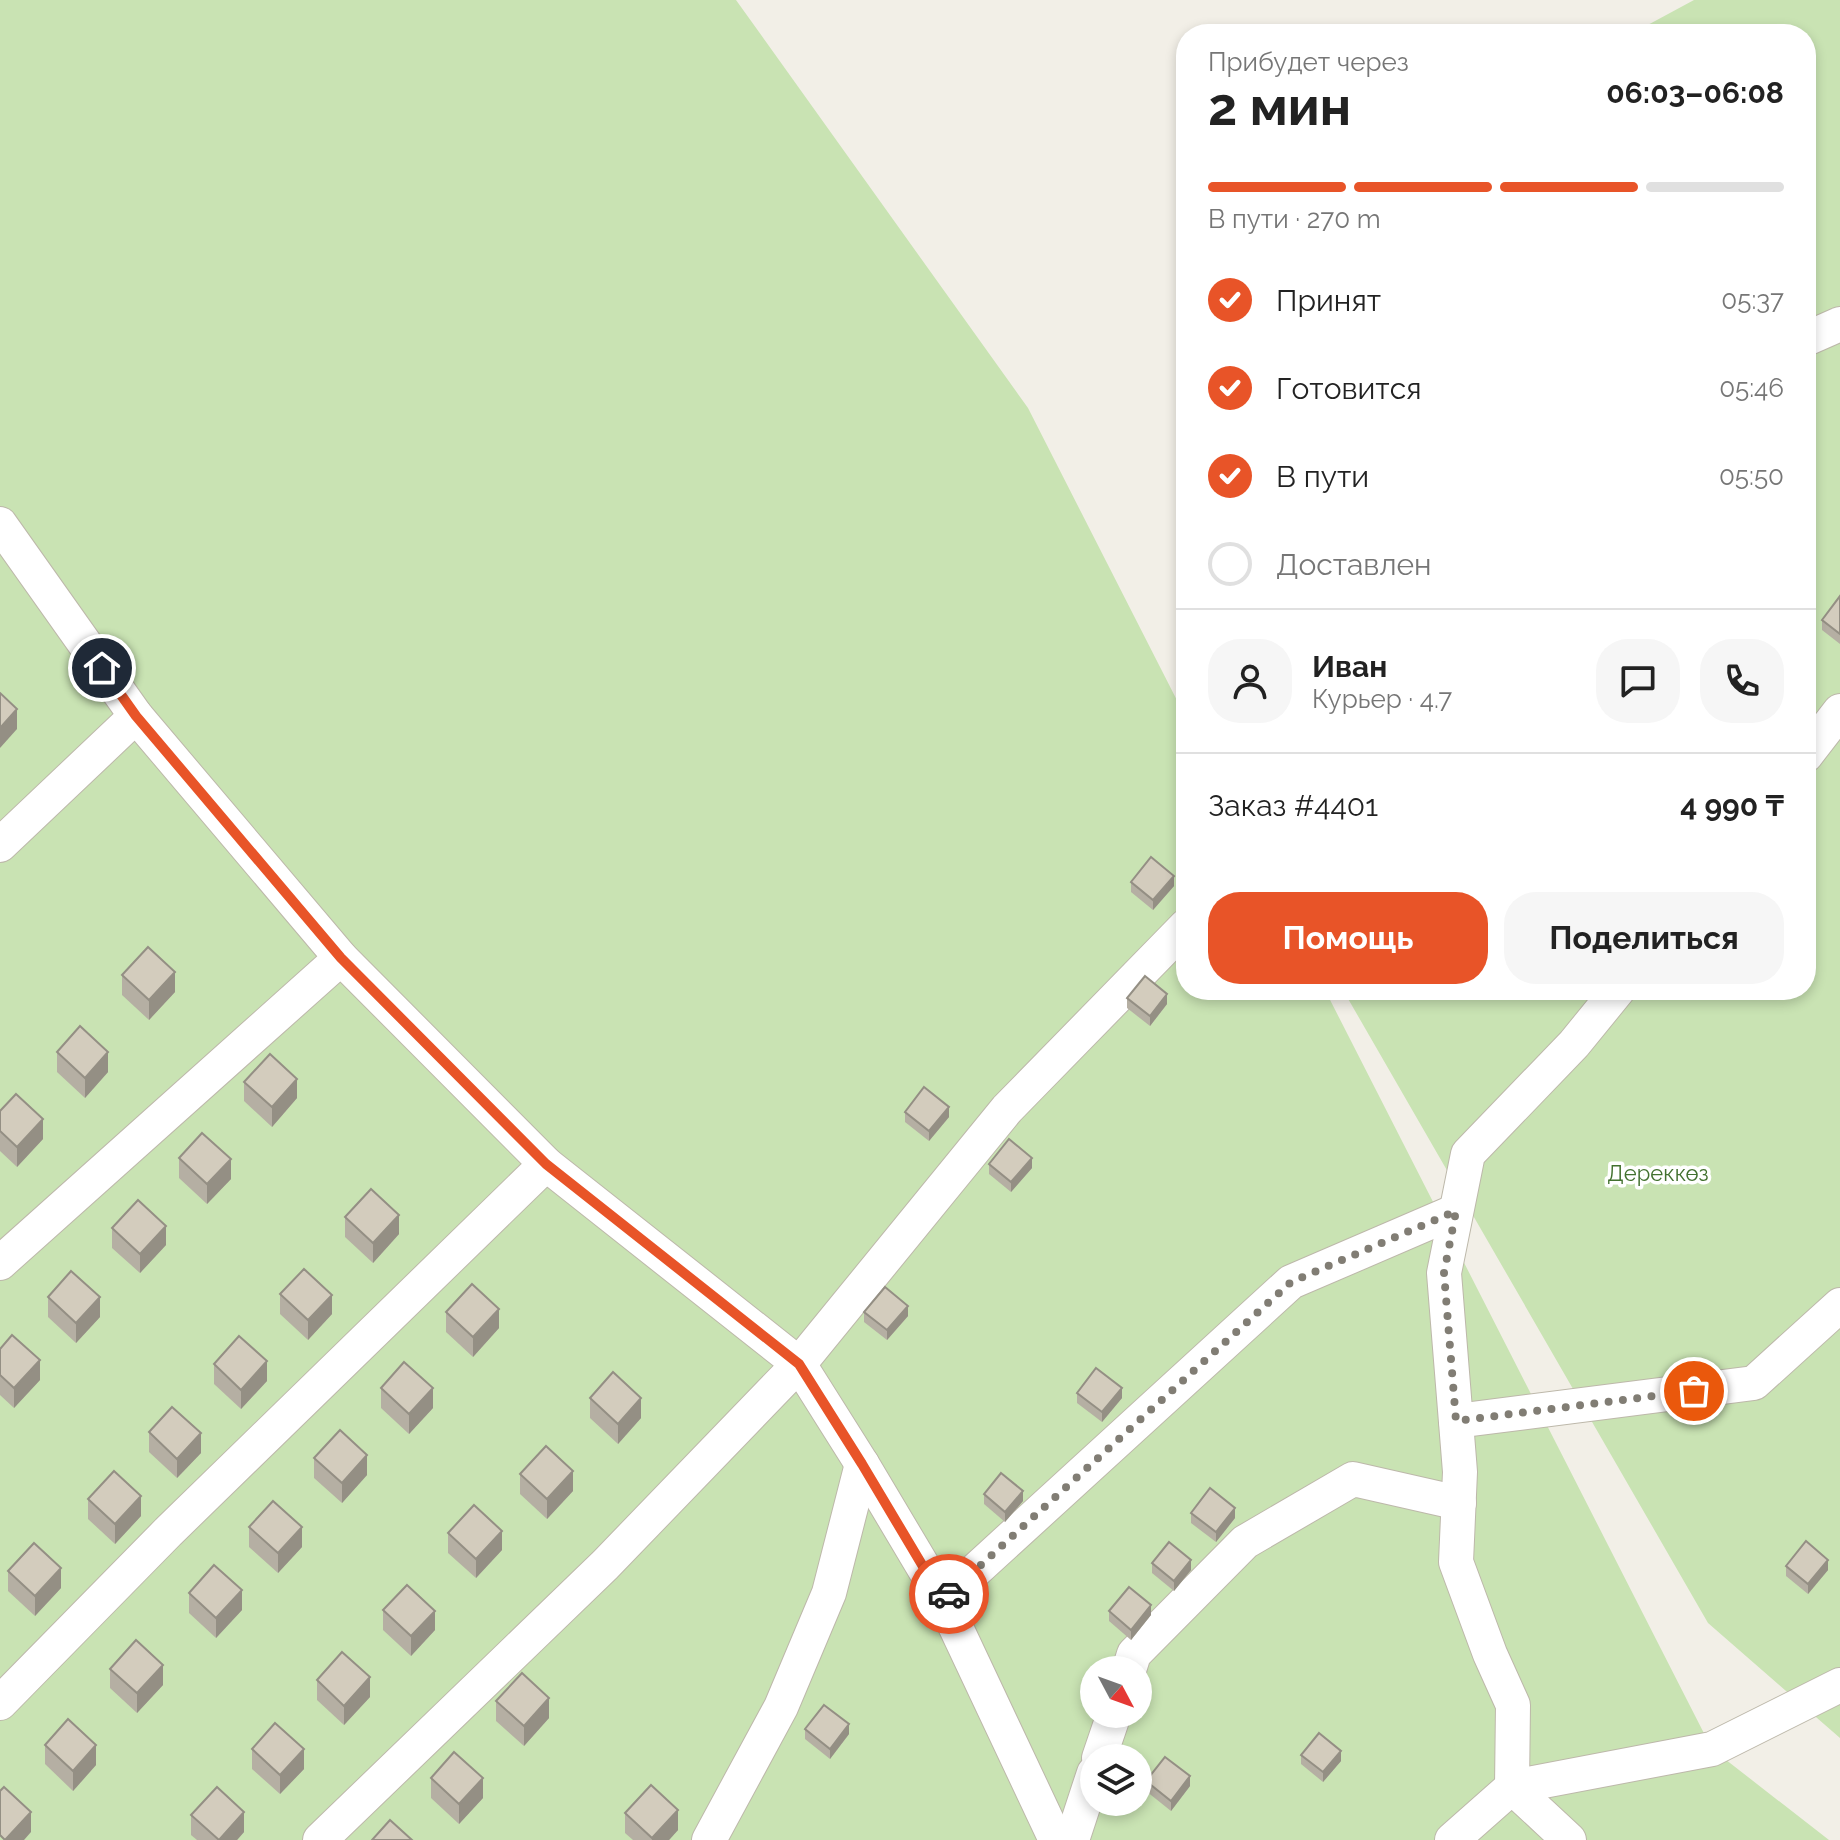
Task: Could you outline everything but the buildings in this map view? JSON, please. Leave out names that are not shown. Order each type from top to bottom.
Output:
[{"type":"street","points":[[1816,335],[1840,324]]},
{"type":"street","points":[[0,524],[136,716],[341,958],[546,1164],[799,1364],[943,1600],[1056,1840]]},
{"type":"street","points":[[1816,742],[1840,711]]},
{"type":"street","points":[[0,845],[136,716]]},
{"type":"street","points":[[320,1840],[605,1565],[799,1364],[1007,1109],[1176,936]]},
{"type":"street","points":[[0,1263],[341,958]]},
{"type":"street","points":[[1569,1840],[1512,1787],[1513,1705],[1490,1654],[1456,1562],[1460,1472],[1444,1273],[1468,1154],[1574,1044],[1610,1000]]},
{"type":"street","points":[[0,1703],[168,1532],[546,1164]]},
{"type":"street","points":[[943,1600],[1291,1282],[1456,1211]]},
{"type":"street","points":[[1456,1421],[1754,1383],[1840,1305]]},
{"type":"street","points":[[709,1840],[781,1707],[829,1593],[862,1464]]},
{"type":"street","points":[[1133,1656],[1245,1542],[1353,1479],[1459,1503]]},
{"type":"street","points":[[1452,1840],[1512,1787],[1712,1749],[1840,1685]]},
{"type":"street","points":[[1072,1840],[1080,1816]]},
{"type":"green space","points":[[0,0],[736,0],[1028,408],[1176,698],[1176,1000],[1330,1000],[1712,1749],[1829,1840],[0,1840]]},
{"type":"green space","name":"Дереккөз","points":[[1694,0],[1840,0],[1840,1738],[1708,1623],[1349,1000],[1816,1000],[1816,24],[1650,24]]},
{"type":"way so far","points":[[949,1594],[1291,1282],[1456,1211],[1444,1273],[1456,1421],[1694,1391]]},
{"type":"route","points":[[102,668],[136,716],[341,958],[546,1164],[799,1364],[943,1600],[949,1594]]}]
